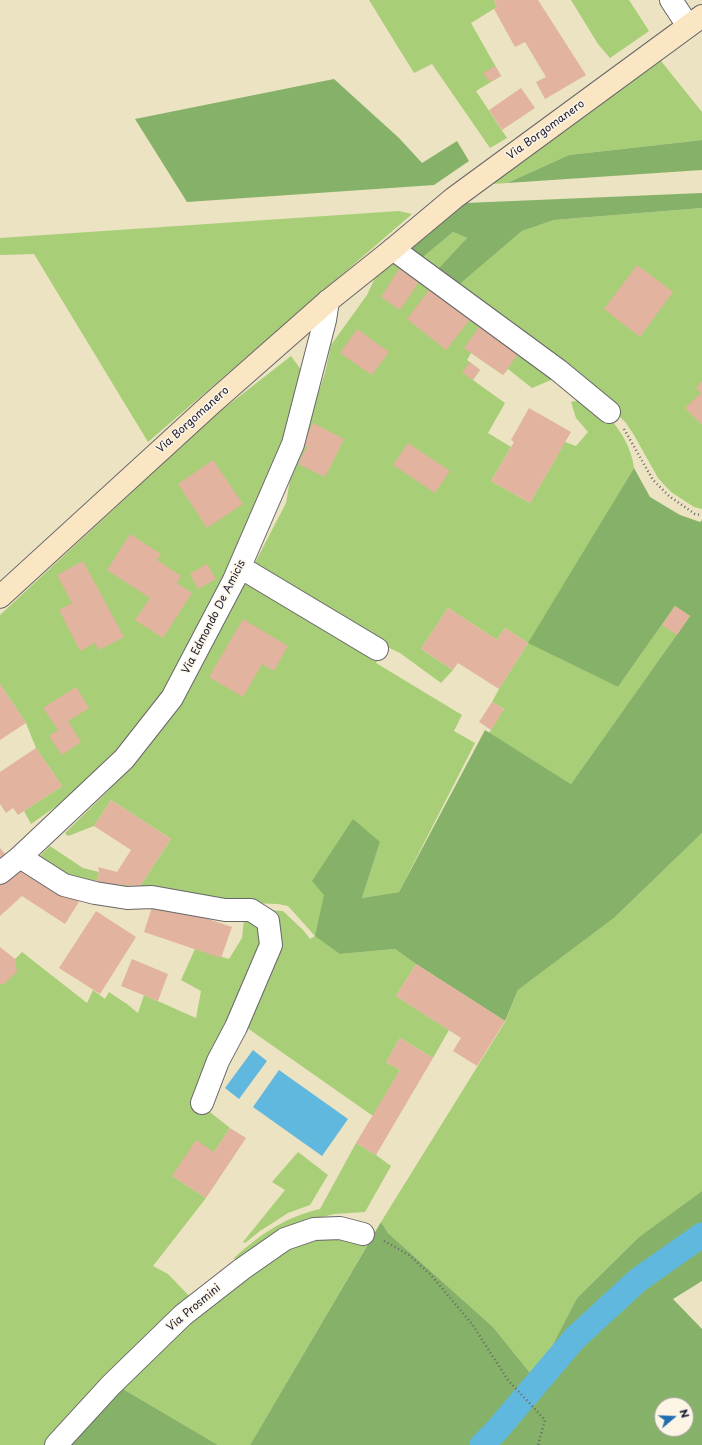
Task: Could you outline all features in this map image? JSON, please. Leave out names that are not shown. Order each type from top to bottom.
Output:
[{"type":"main road","name":"Via Borgomanero","points":[[0,598],[210,404],[328,301],[454,198],[695,21]]},
{"type":"street","points":[[671,0],[695,21]]},
{"type":"street","points":[[393,249],[558,370],[609,412]]},
{"type":"street","name":"Via Edmondo De Amicis","points":[[0,873],[20,857],[124,759],[172,698],[240,567],[293,444],[325,320],[328,301]]},
{"type":"street","points":[[240,567],[377,649]]},
{"type":"street","points":[[20,857],[64,885],[96,893],[127,898],[152,897],[225,910],[251,910],[268,921],[271,945],[236,1028],[218,1061],[202,1103]]},
{"type":"street","name":"Via Prosmini","points":[[56,1445],[111,1385],[183,1316],[242,1269],[285,1239],[314,1229],[340,1228],[363,1234]]},
{"type":"path","points":[[609,412],[626,431],[653,480],[669,496],[695,514],[702,516]]},
{"type":"path","points":[[363,1234],[381,1239],[409,1255],[431,1275],[472,1324],[504,1373],[518,1391],[545,1420],[538,1445]]},
{"type":"green space","points":[[369,0],[496,0],[494,1],[497,7],[471,23],[501,76],[476,91],[507,138],[490,148],[432,64],[414,73]]},
{"type":"green space","points":[[571,0],[629,0],[649,31],[610,58],[598,44]]},
{"type":"green space","points":[[661,61],[702,112],[702,140],[569,155],[507,183],[491,184],[558,134]]},
{"type":"green space","points":[[334,79],[399,138],[422,163],[457,141],[469,161],[434,185],[187,202],[135,119]]},
{"type":"green space","points":[[702,140],[702,170],[507,183],[569,155]]},
{"type":"green space","points":[[702,193],[702,208],[554,220],[522,231],[454,289],[433,274],[467,238],[453,232],[417,262],[407,252],[466,203]]},
{"type":"green space","points":[[702,208],[702,509],[694,507],[671,492],[658,478],[634,435],[626,423],[614,411],[454,289],[522,231],[554,220]]},
{"type":"green space","points":[[399,211],[412,214],[148,442],[34,254],[0,255],[0,238]]},
{"type":"green space","points":[[453,232],[467,238],[433,274],[417,262]]},
{"type":"green space","points":[[395,262],[556,378],[532,388],[508,369],[503,375],[471,353],[467,360],[480,370],[473,380],[505,403],[488,433],[511,447],[491,481],[530,503],[565,442],[576,446],[588,432],[576,418],[571,402],[583,399],[611,420],[620,432],[631,454],[634,468],[529,643],[618,687],[675,606],[690,616],[571,784],[489,733],[504,709],[492,702],[528,643],[505,628],[497,640],[448,608],[421,649],[453,670],[441,683],[400,653],[385,646],[376,663],[462,715],[454,731],[475,743],[399,892],[362,898],[380,842],[324,895],[340,954],[395,949],[416,964],[396,996],[449,1030],[433,1058],[400,1038],[386,1062],[400,1070],[373,1116],[243,1025],[269,910],[283,911],[304,931],[310,939],[315,936],[288,906],[96,889],[34,862],[50,846],[83,868],[99,872],[96,883],[140,886],[171,839],[111,800],[94,826],[68,836],[65,833],[108,791],[125,769],[245,582],[286,503],[291,474],[325,373],[331,345],[367,295],[375,278]]},
{"type":"green space","points":[[291,356],[302,371],[284,439],[233,562],[162,693],[119,750],[58,805],[31,824],[24,811],[62,786],[36,748],[26,723],[0,684],[0,615],[213,417]]},
{"type":"green space","points":[[634,468],[650,497],[680,515],[700,522],[702,520],[702,833],[614,918],[518,990],[505,1021],[395,949],[340,954],[315,936],[324,895],[312,881],[353,819],[380,842],[362,898],[399,892],[485,730],[571,784],[690,616],[675,606],[618,687],[528,643]]},
{"type":"green space","points":[[702,833],[702,1191],[639,1237],[577,1298],[535,1379],[493,1327],[388,1233],[381,1222],[505,1022],[518,990],[614,918]]},
{"type":"green space","points":[[244,919],[258,923],[264,948],[193,1106],[210,1112],[230,1128],[214,1152],[172,1176],[206,1198],[153,1266],[168,1274],[193,1300],[45,1445],[0,1445],[0,984],[4,984],[15,959],[22,952],[87,1003],[93,990],[105,999],[109,992],[138,1013],[144,995],[196,1018],[201,991],[181,980],[195,949],[229,959],[242,938]]},
{"type":"green space","points":[[356,1143],[391,1166],[365,1212],[334,1214],[315,1219],[240,1263],[234,1258],[254,1241],[274,1228],[307,1212],[320,1209]]},
{"type":"green space","points":[[298,1152],[328,1175],[310,1205],[288,1213],[260,1231],[245,1243],[243,1242],[285,1190],[272,1182]]},
{"type":"green space","points":[[702,1191],[702,1281],[673,1299],[702,1329],[702,1445],[250,1445],[381,1222],[388,1233],[493,1327],[535,1379],[577,1298],[639,1237]]},
{"type":"green space","points":[[324,1235],[369,1242],[250,1445],[218,1445],[123,1389],[185,1322],[284,1247]]},
{"type":"green space","points":[[123,1389],[218,1445],[62,1445]]},
{"type":"water","points":[[253,1050],[267,1061],[239,1099],[225,1088]]},
{"type":"water","points":[[279,1070],[348,1119],[322,1156],[253,1107]]},
{"type":"building","points":[[538,0],[586,75],[545,99],[536,82],[546,77],[525,42],[515,47],[494,9],[497,7],[494,1]]},
{"type":"building","points":[[495,66],[501,76],[490,82],[483,73]]},
{"type":"building","points":[[521,88],[535,108],[502,130],[489,110]]},
{"type":"building","points":[[637,265],[673,292],[640,337],[604,309]]},
{"type":"building","points":[[401,266],[421,279],[400,310],[381,297]]},
{"type":"building","points":[[432,286],[472,317],[446,350],[407,319]]},
{"type":"building","points":[[481,324],[520,351],[503,375],[464,348]]},
{"type":"building","points":[[357,329],[389,352],[372,375],[340,353]]},
{"type":"building","points":[[470,362],[480,370],[472,380],[462,372]]},
{"type":"building","points":[[702,381],[702,425],[685,408],[701,393],[696,388]]},
{"type":"building","points":[[529,408],[571,432],[530,503],[491,481],[514,442],[511,440]]},
{"type":"building","points":[[313,423],[344,439],[325,477],[298,464],[307,447],[302,445]]},
{"type":"building","points":[[408,443],[450,471],[435,493],[393,465]]},
{"type":"building","points":[[213,460],[243,504],[207,528],[178,484]]},
{"type":"building","points":[[130,534],[161,554],[157,560],[181,576],[177,583],[192,593],[163,638],[135,620],[150,598],[107,570]]},
{"type":"building","points":[[83,561],[124,637],[99,650],[95,643],[80,651],[59,610],[72,603],[57,575]]},
{"type":"building","points":[[207,564],[216,579],[198,589],[190,574]]},
{"type":"building","points":[[675,606],[690,616],[677,635],[662,625]]},
{"type":"building","points":[[448,608],[497,640],[505,628],[528,643],[499,689],[458,663],[453,670],[421,649]]},
{"type":"building","points":[[243,619],[288,646],[274,671],[262,664],[243,697],[209,677]]},
{"type":"building","points":[[0,684],[26,723],[0,740]]},
{"type":"building","points":[[76,687],[89,708],[68,721],[81,742],[62,755],[49,736],[58,730],[43,708]]},
{"type":"building","points":[[492,702],[504,709],[491,730],[479,722]]},
{"type":"building","points":[[36,748],[62,786],[18,815],[13,808],[6,813],[0,804],[0,772]]},
{"type":"building","points":[[111,800],[171,839],[140,886],[96,883],[99,872],[98,867],[117,872],[131,850],[94,826]]},
{"type":"building","points":[[0,848],[9,859],[0,866]]},
{"type":"building","points":[[23,863],[79,902],[65,924],[22,896],[0,916],[0,882]]},
{"type":"building","points":[[154,901],[232,927],[221,958],[144,932]]},
{"type":"building","points":[[96,911],[136,937],[100,994],[59,968]]},
{"type":"building","points":[[0,947],[15,959],[17,972],[4,984],[0,984]]},
{"type":"building","points":[[132,959],[168,974],[158,1001],[121,986]]},
{"type":"building","points":[[416,964],[505,1021],[477,1066],[453,1051],[461,1038],[396,996]]},
{"type":"building","points":[[400,1038],[433,1058],[376,1155],[356,1143],[400,1070],[386,1062]]},
{"type":"building","points":[[230,1128],[246,1138],[206,1198],[172,1176],[196,1140],[214,1152]]},
{"type":"waterway","points":[[482,1445],[497,1430],[575,1338],[638,1280],[702,1235]]}]
